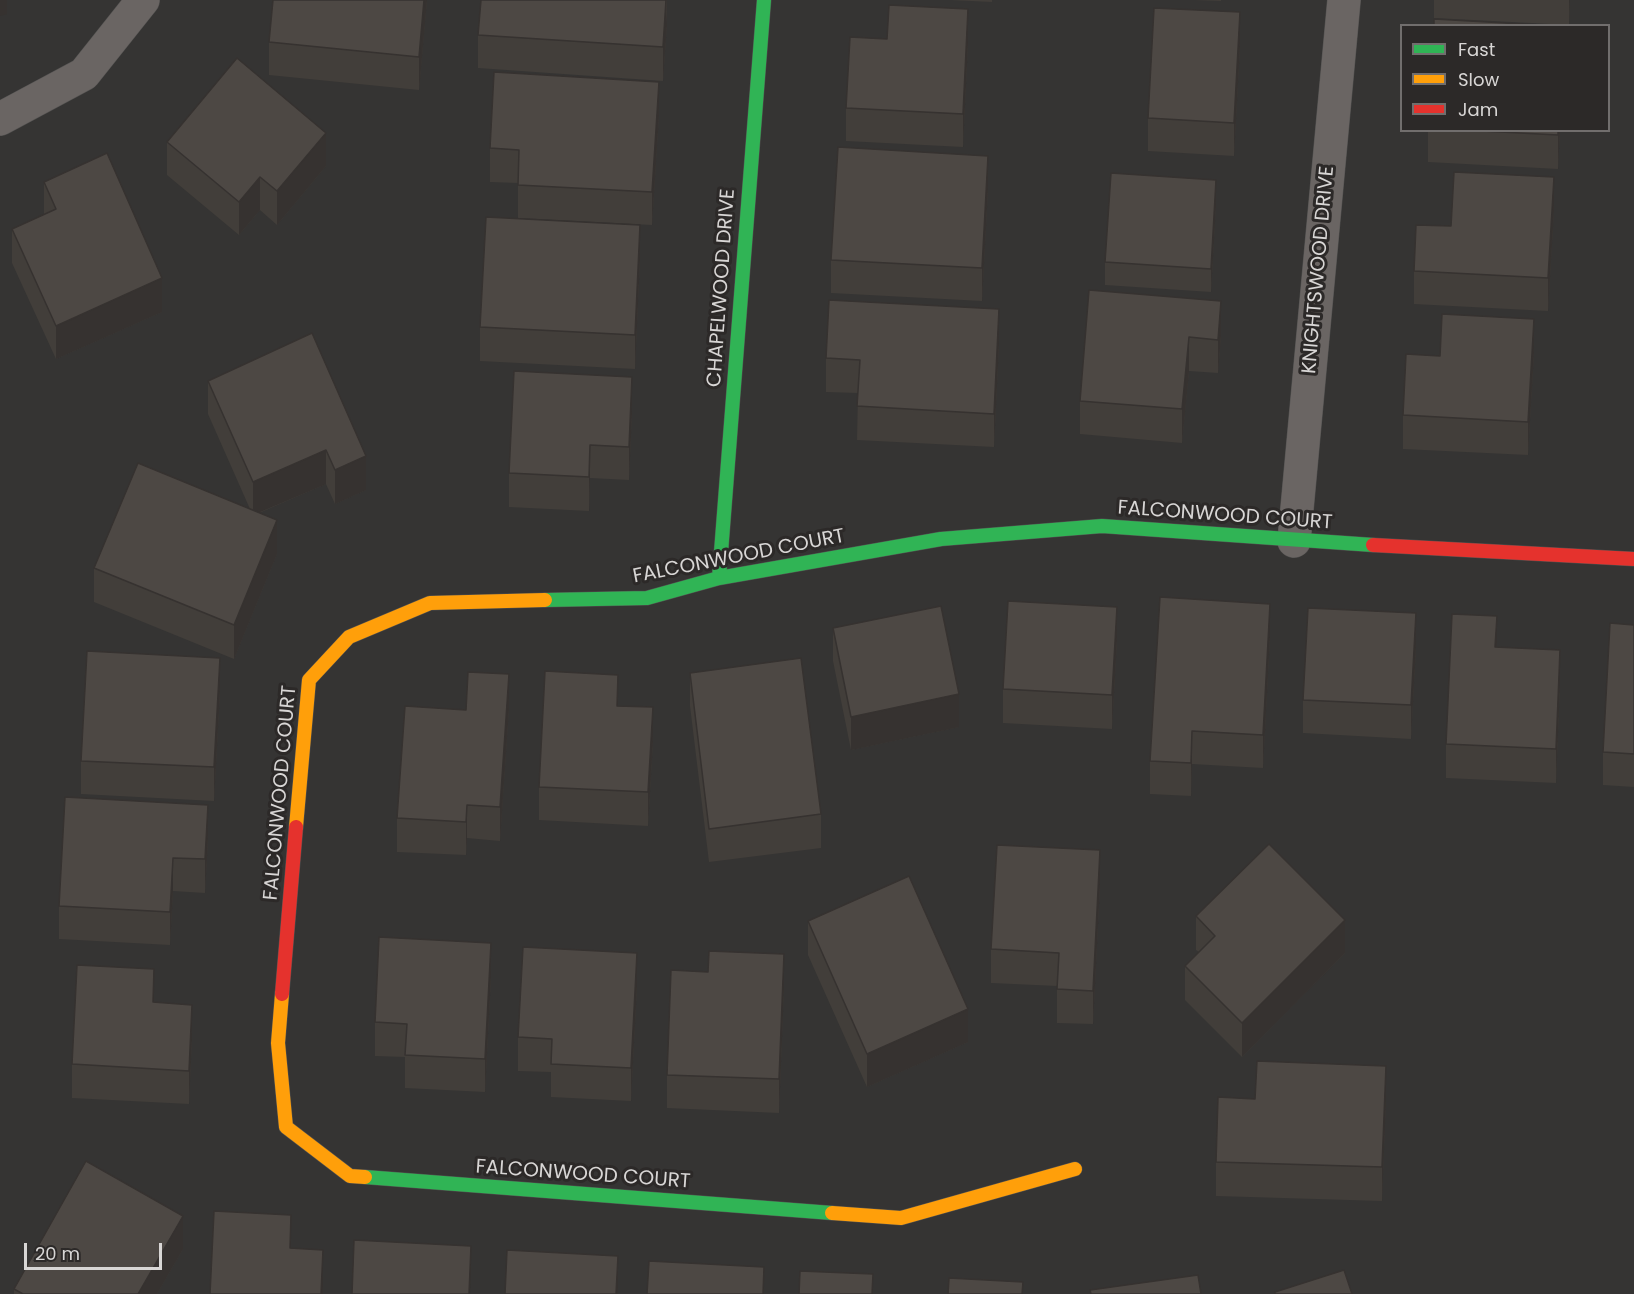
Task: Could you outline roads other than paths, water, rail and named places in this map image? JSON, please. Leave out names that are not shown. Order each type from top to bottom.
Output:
[{"type":"street","points":[[0,119],[84,74],[143,0]]},
{"type":"street","name":"CHAPELWOOD DRIVE","points":[[719,578],[764,0]]},
{"type":"street","name":"KNIGHTSWOOD DRIVE","points":[[1294,541],[1344,0]]},
{"type":"street","name":"FALCONWOOD COURT","points":[[1075,1168],[902,1218],[350,1176],[286,1127],[278,1043],[309,680],[349,637],[430,603],[647,598],[719,578],[941,539],[1102,526],[1294,541],[1634,559]]}]
